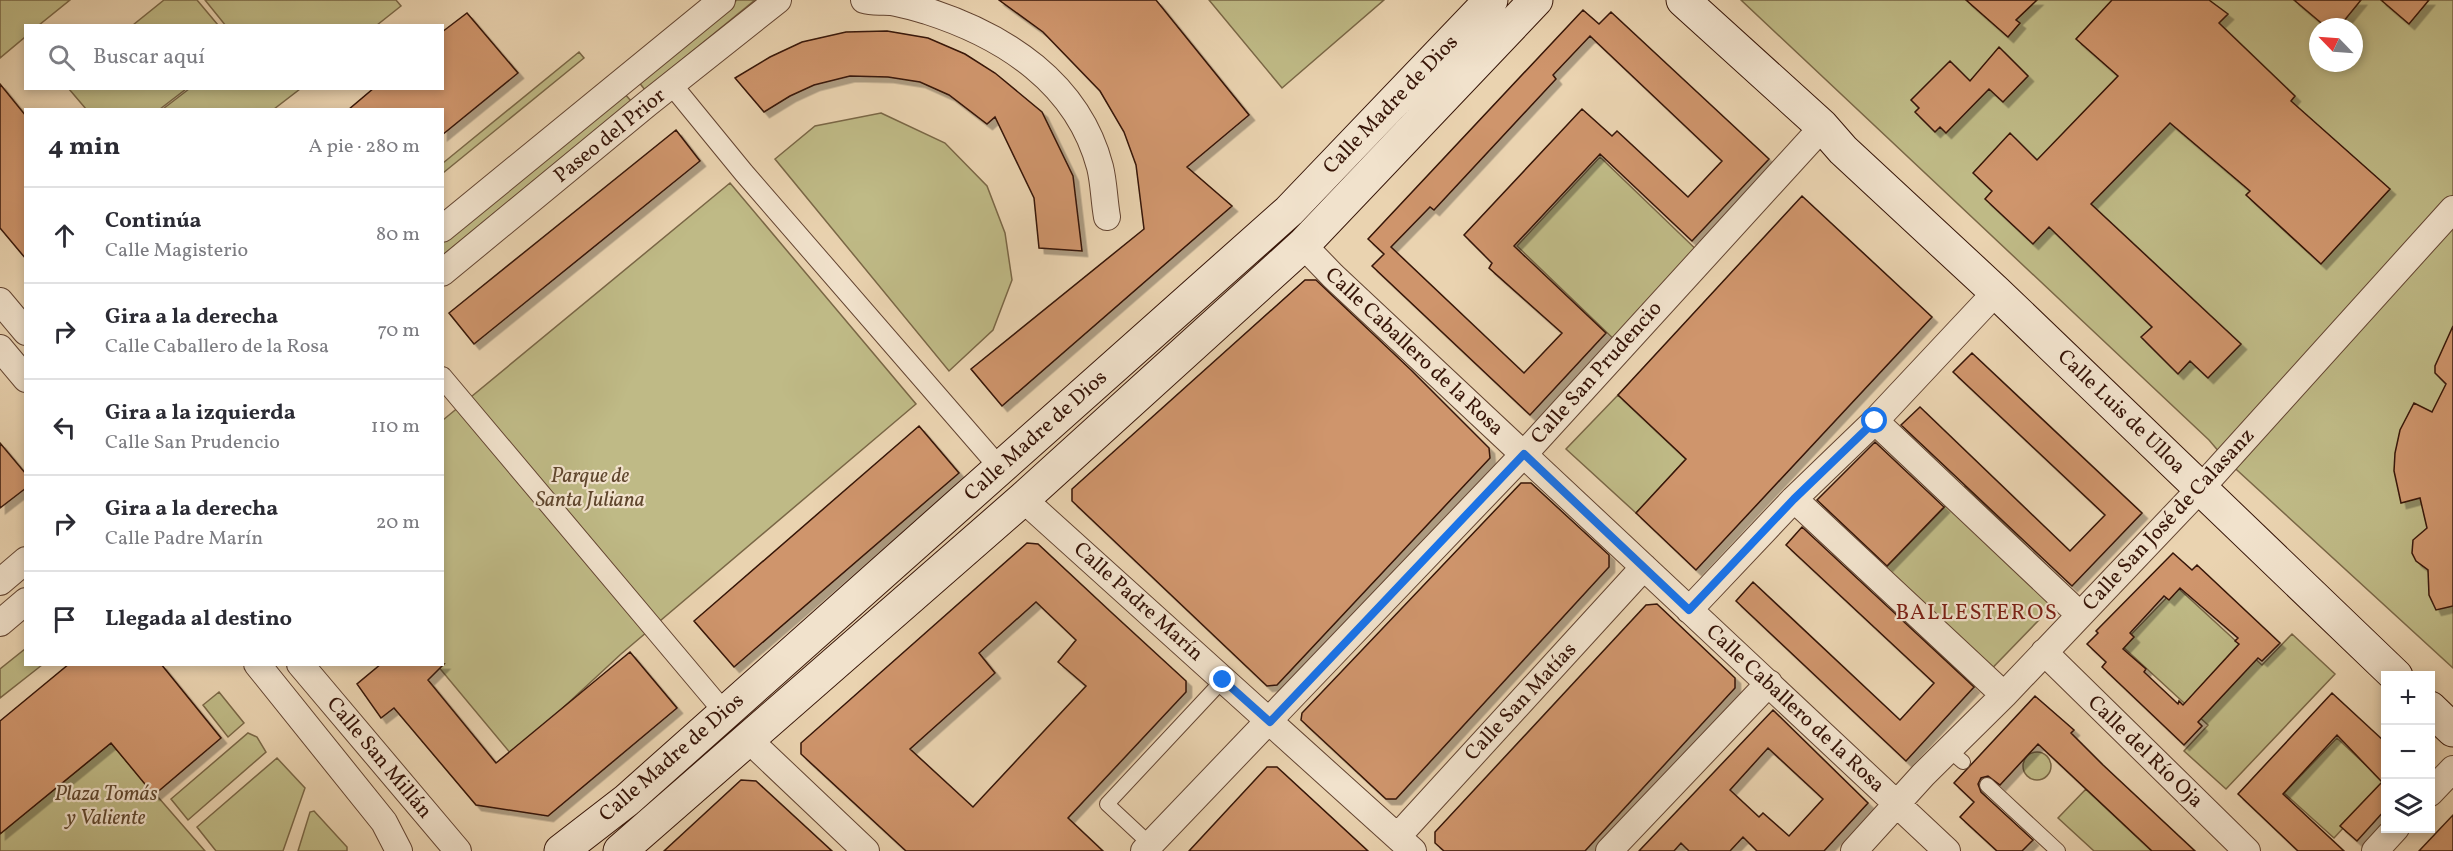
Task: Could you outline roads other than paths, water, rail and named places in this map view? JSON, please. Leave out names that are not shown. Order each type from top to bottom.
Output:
[{"type":"main road","name":"Calle Madre de Dios","points":[[561,851],[627,800],[726,713],[1289,211],[1491,0]]},
{"type":"main road","name":"Calle Madre de Dios","points":[[620,851],[1023,499],[1303,246],[1536,0]]},
{"type":"main road","name":"Calle Luis de Ulloa","points":[[1683,0],[1788,98],[1830,141],[1996,292],[2392,671]]},
{"type":"main road","points":[[2435,713],[2453,730]]},
{"type":"street","name":"Paseo del Prior","points":[[444,226],[722,0]]},
{"type":"street","name":"Paseo del Prior","points":[[444,271],[778,0]]},
{"type":"street","points":[[864,0],[891,2],[926,11],[987,35],[1053,80],[1073,107],[1100,166],[1107,217]]},
{"type":"street","points":[[672,85],[744,173],[1000,468]]},
{"type":"street","name":"Calle San Prudencio","points":[[1148,848],[1524,454],[1830,141]]},
{"type":"street","name":"Calle San José de Calasanz","points":[[1854,851],[1897,804],[1956,756],[2004,696],[2200,489],[2453,209]]},
{"type":"street","name":"Calle Caballero de la Rosa","points":[[1303,246],[1947,851]]},
{"type":"street","points":[[1689,610],[1794,499],[1875,421],[1996,292]]},
{"type":"street","points":[[0,301],[24,330]]},
{"type":"street","points":[[0,348],[24,377]]},
{"type":"street","points":[[444,379],[726,713]]},
{"type":"street","points":[[1875,421],[2080,615]]},
{"type":"street","name":"Calle Padre Marín","points":[[1023,499],[1405,844]]},
{"type":"street","points":[[1794,499],[2004,696]]},
{"type":"street","points":[[0,582],[24,562]]},
{"type":"street","name":"Calle San Matías","points":[[1405,844],[1644,567]]},
{"type":"street","points":[[0,623],[24,603]]},
{"type":"street","name":"Calle del Río Oja","points":[[2044,652],[2247,851]]},
{"type":"street","name":"Calle San Millán","points":[[259,666],[384,822],[399,851]]},
{"type":"street","name":"Calle San Millán","points":[[302,666],[458,851]]},
{"type":"street","points":[[1609,851],[1769,683]]},
{"type":"street","points":[[749,740],[866,851]]},
{"type":"street","points":[[2435,788],[2453,769]]},
{"type":"street","points":[[2375,851],[2391,833]]},
{"type":"lane","name":"Calle San Prudencio","points":[[1148,848],[1107,804],[1223,680]]},
{"type":"lane","points":[[1987,785],[2058,851]]},
{"type":"district","name":"BALLESTEROS","points":[[1977,613]]},
{"type":"park label","name":"Parque de Santa Juliana","points":[[590,488]]},
{"type":"park label","name":"Plaza Tomás y Valiente","points":[[106,806]]}]
